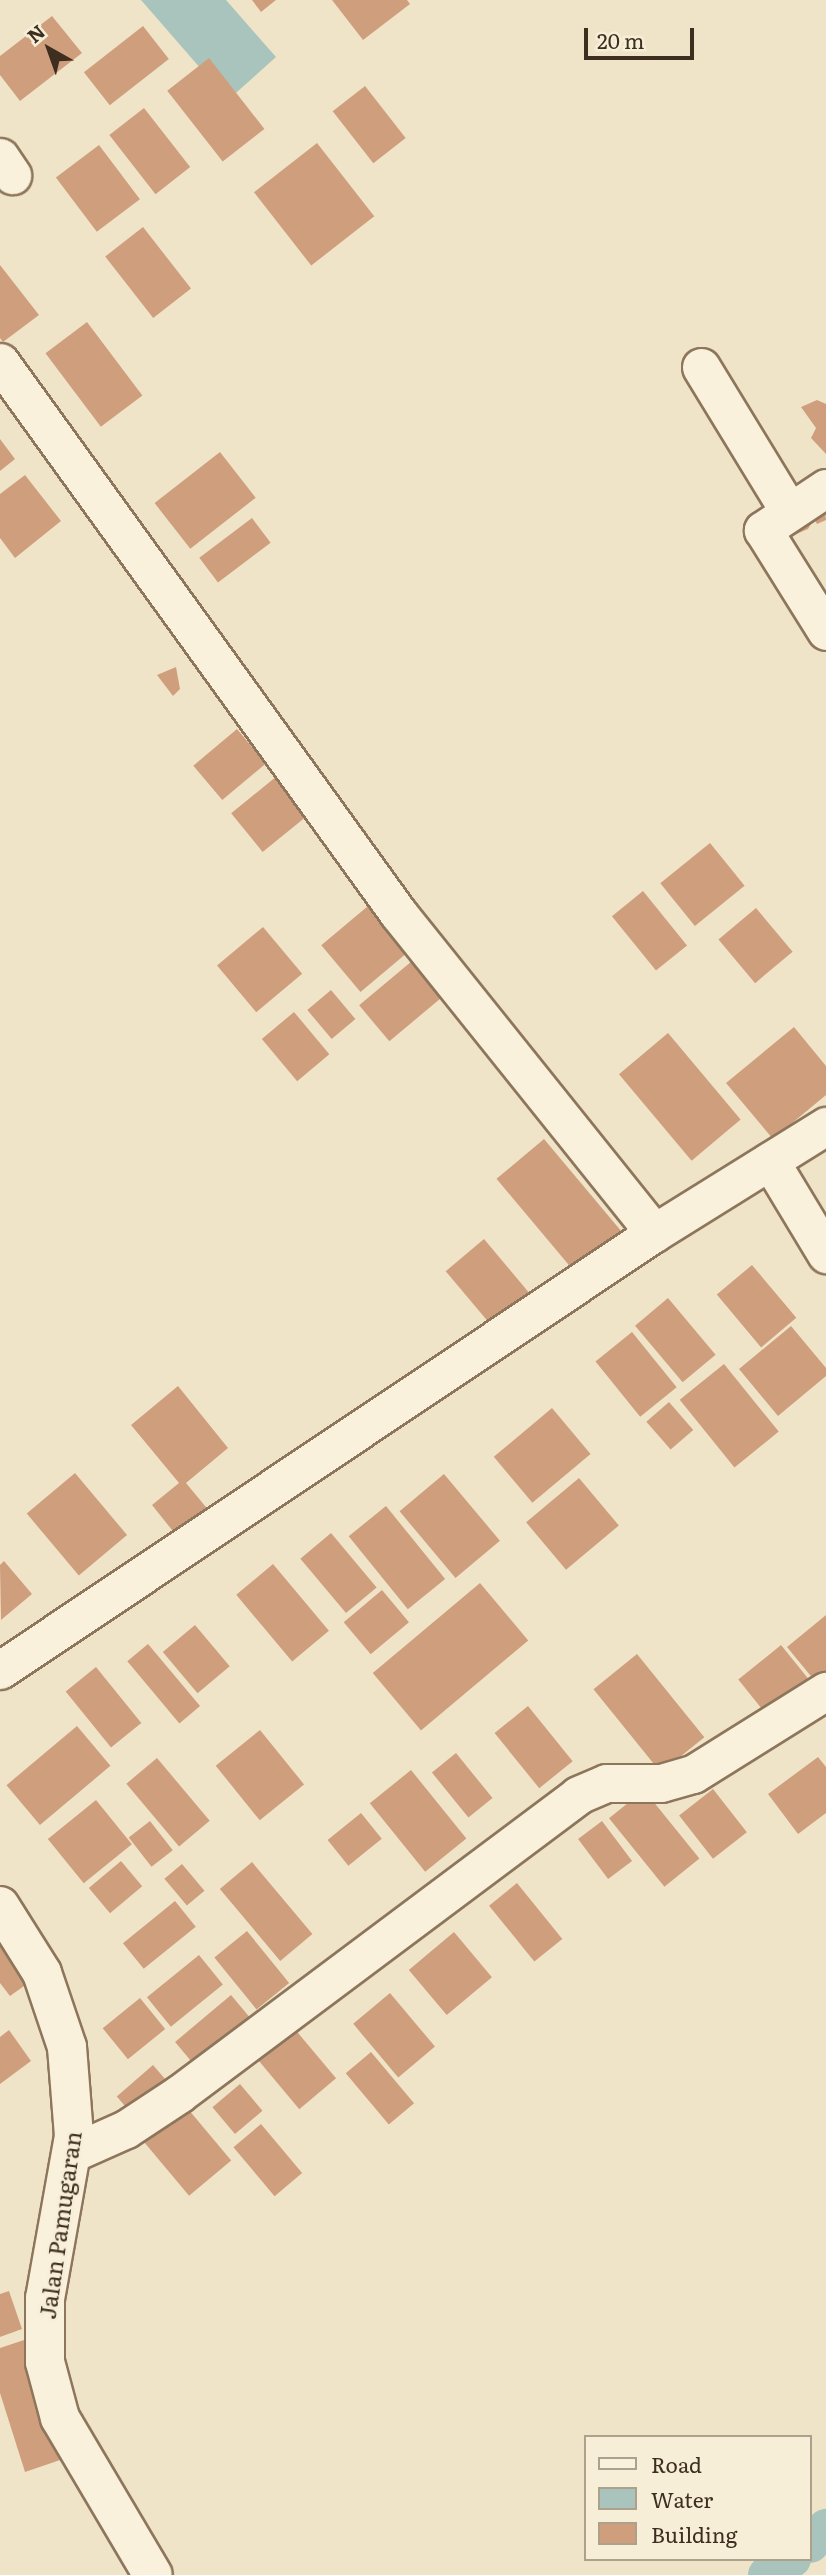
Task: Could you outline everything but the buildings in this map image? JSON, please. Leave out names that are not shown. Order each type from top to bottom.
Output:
[{"type":"street","points":[[0,362],[398,913],[654,1233]]},
{"type":"street","points":[[701,368],[789,511]]},
{"type":"street","points":[[826,488],[768,524],[764,534],[826,631]]},
{"type":"street","points":[[0,1670],[654,1233],[826,1126]]},
{"type":"street","points":[[770,1161],[826,1254]]},
{"type":"street","points":[[72,2153],[127,2129],[179,2094],[578,1795],[606,1783],[661,1783],[693,1774],[826,1691]]},
{"type":"street","name":"Jalan Pamugaran","points":[[0,1906],[42,1973],[67,2048],[72,2153],[45,2298],[45,2362],[60,2418],[153,2575]]},
{"type":"water","points":[[141,0],[226,0],[276,57],[228,100]]},
{"type":"waterway","points":[[812,2542],[826,2528]]},
{"type":"waterway","points":[[767,2575],[789,2561]]}]
